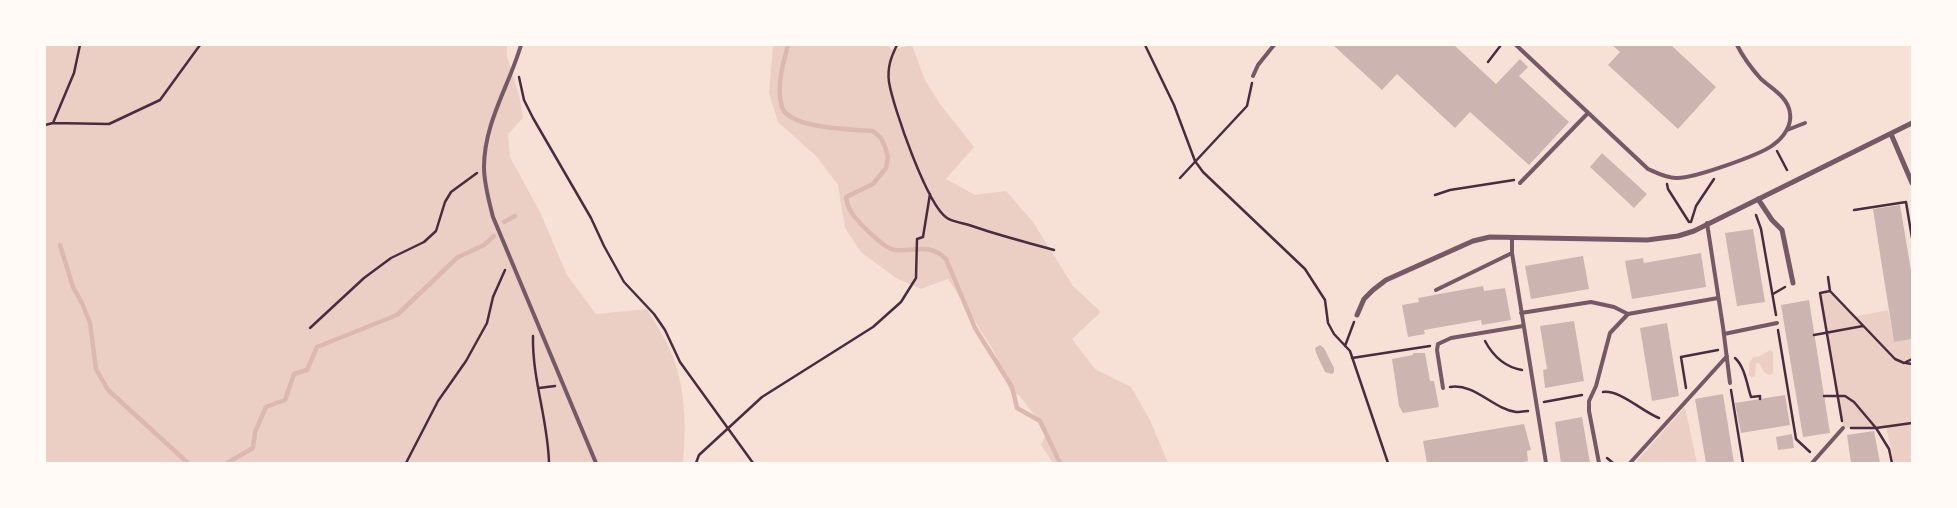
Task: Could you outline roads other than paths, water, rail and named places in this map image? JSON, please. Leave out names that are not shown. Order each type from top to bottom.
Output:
[{"type":"street","points":[[1357,315],[1364,299],[1386,280],[1473,241],[1490,237],[1647,240],[1678,236],[1912,123]]},
{"type":"street","points":[[1891,134],[1912,183]]},
{"type":"street","points":[[1758,199],[1772,220],[1782,230],[1793,283]]},
{"type":"lane","points":[[521,45],[516,63],[490,125],[484,168],[493,217],[596,463]]},
{"type":"lane","points":[[1253,76],[1258,65],[1274,45]]},
{"type":"lane","points":[[1516,45],[1648,168],[1660,175],[1675,178],[1689,178],[1766,150],[1778,142],[1787,130],[1790,114],[1784,100],[1760,78],[1736,45]]},
{"type":"lane","points":[[1520,183],[1588,113]]},
{"type":"lane","points":[[1787,130],[1805,123]]},
{"type":"lane","points":[[1707,223],[1730,383]]},
{"type":"lane","points":[[1512,238],[1512,253],[1521,313],[1546,463]]},
{"type":"lane","points":[[1436,290],[1512,253]]},
{"type":"lane","points":[[1521,313],[1591,302],[1603,303],[1628,314],[1718,298]]},
{"type":"lane","points":[[1599,463],[1589,411],[1589,401],[1602,366],[1606,341],[1610,332],[1628,314]]},
{"type":"lane","points":[[1724,334],[1777,323]]},
{"type":"lane","points":[[1443,388],[1437,350],[1438,344],[1451,338],[1523,326]]},
{"type":"lane","points":[[1630,463],[1727,356]]},
{"type":"lane","points":[[1812,463],[1843,428]]},
{"type":"waterway","points":[[788,45],[780,84],[782,107],[787,114],[796,120],[808,124],[873,131],[881,138],[888,157],[886,168],[873,184],[846,197],[849,208],[856,219],[869,232],[890,248],[895,250],[927,249],[940,254],[946,259],[975,328],[1012,387],[1017,408],[1040,421],[1060,463]]},
{"type":"waterway","points":[[504,222],[515,216]]},
{"type":"waterway","points":[[227,463],[253,448],[255,432],[266,407],[285,400],[294,374],[307,370],[317,347],[397,315],[458,257],[484,245],[494,236]]},
{"type":"waterway","points":[[60,245],[73,287],[90,323],[96,369],[108,390],[188,463]]}]
